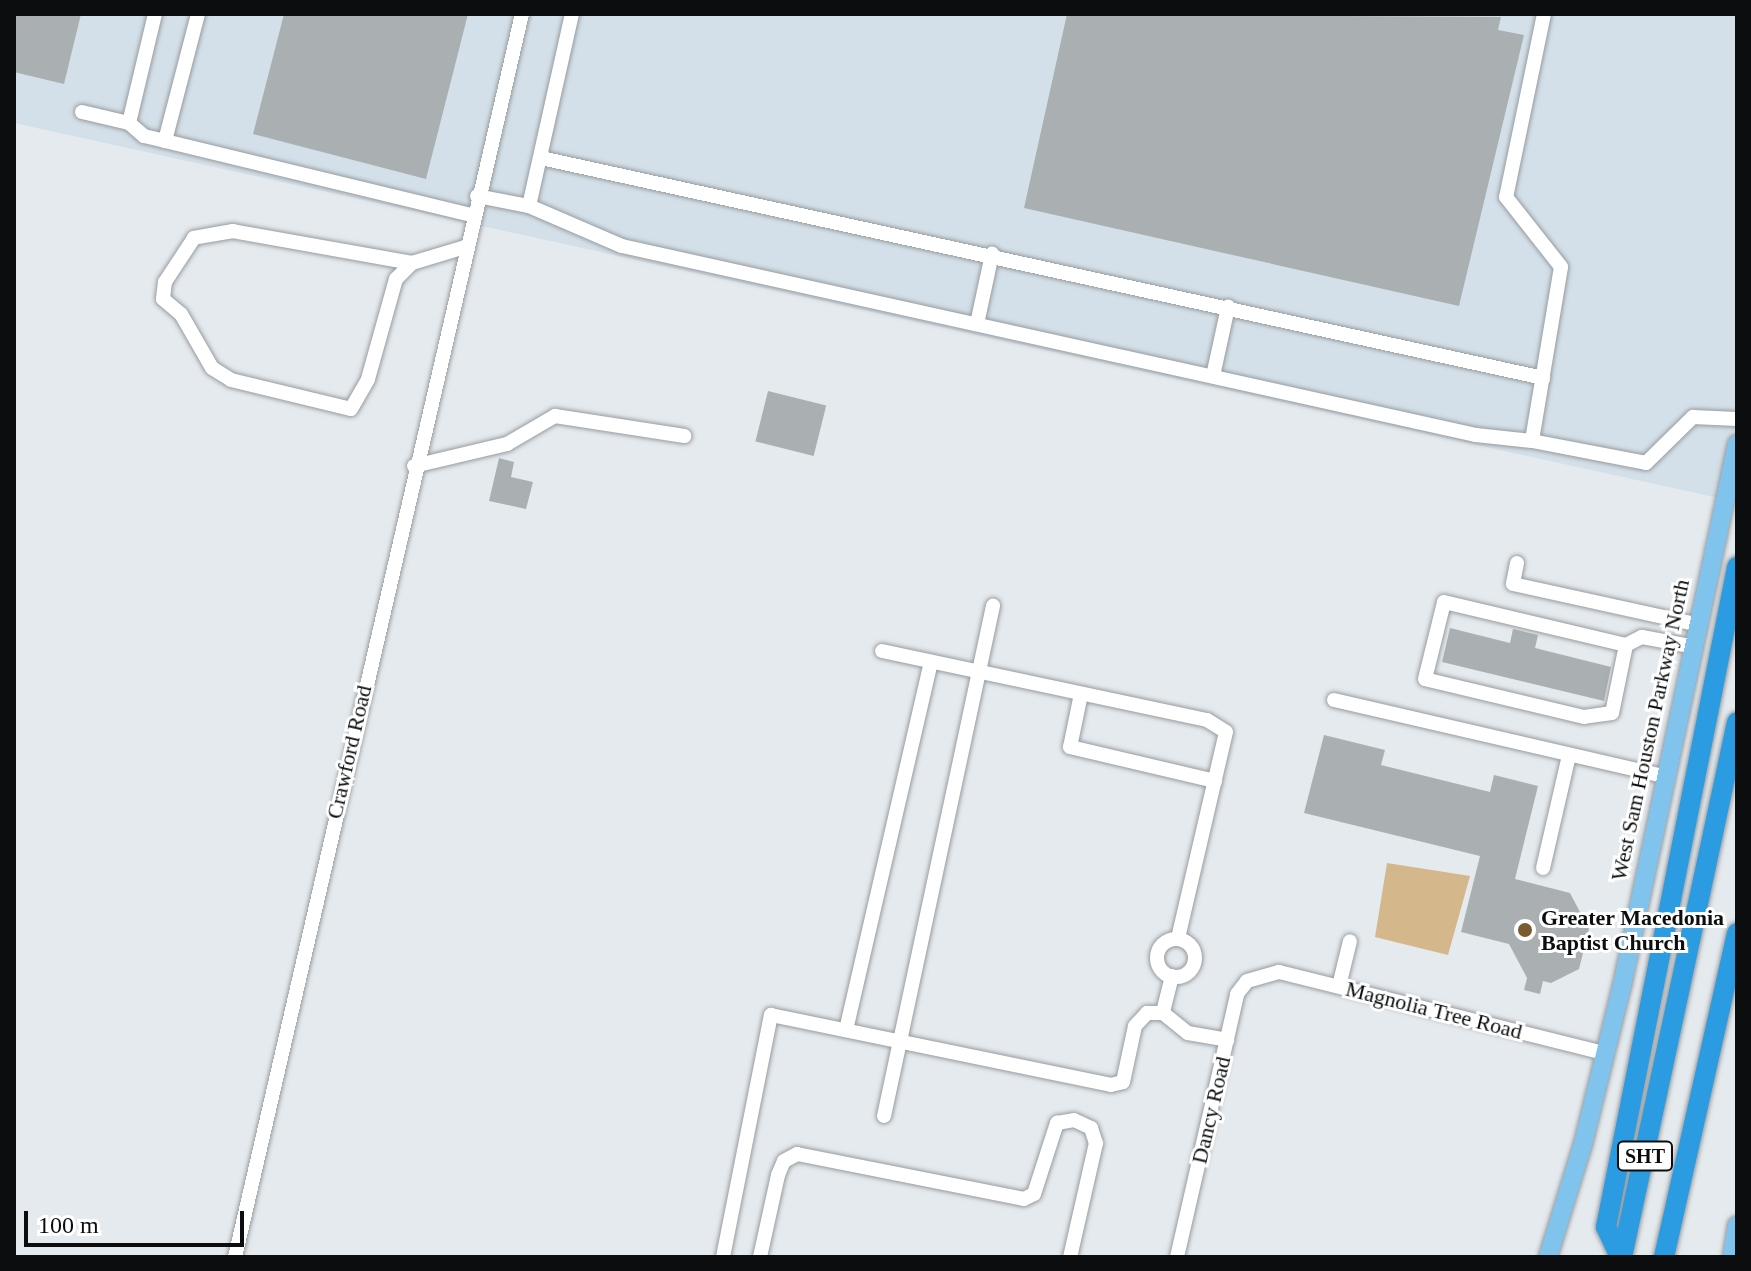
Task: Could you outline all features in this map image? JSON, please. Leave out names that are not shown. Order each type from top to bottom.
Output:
[{"type":"highway","points":[[1621,1257],[1606,1227],[1737,567]]},
{"type":"highway","name":"SHT","points":[[1621,1257],[1737,722]]},
{"type":"highway","name":"SHT","points":[[1664,1257],[1737,933]]},
{"type":"main road","name":"West Sam Houston Parkway North","points":[[1548,1257],[1605,1053],[1695,624],[1737,444]]},
{"type":"main road","points":[[1732,1257],[1737,1225]]},
{"type":"street","points":[[129,123],[155,14]]},
{"type":"street","points":[[165,141],[198,14]]},
{"type":"street","name":"Crawford Road","points":[[235,1257],[414,466],[522,14]]},
{"type":"street","points":[[529,206],[572,14]]},
{"type":"street","points":[[1532,441],[1561,267],[1506,197],[1544,14]]},
{"type":"street","points":[[82,112],[129,123],[144,136],[472,215]]},
{"type":"street","points":[[541,158],[992,254],[1543,378]]},
{"type":"street","points":[[477,196],[529,206],[622,246],[1476,435],[1532,441],[1646,463],[1693,417],[1737,419]]},
{"type":"street","points":[[412,263],[396,279],[368,379],[351,409],[231,380],[212,368],[181,314],[163,299],[165,282],[194,238],[233,231],[412,263],[465,247]]},
{"type":"street","points":[[977,324],[992,254]]},
{"type":"street","points":[[1213,376],[1228,307]]},
{"type":"street","points":[[414,466],[507,444],[555,416],[684,436]]},
{"type":"street","points":[[1517,563],[1513,584],[1695,624]]},
{"type":"street","points":[[1626,645],[1612,713],[1584,717],[1425,679],[1444,602],[1626,645],[1642,637],[1691,646]]},
{"type":"street","points":[[884,1116],[993,606]]},
{"type":"street","points":[[882,651],[1207,720],[1226,732],[1178,939]]},
{"type":"street","points":[[846,1030],[931,662]]},
{"type":"street","points":[[1081,694],[1070,747],[1215,781]]},
{"type":"street","points":[[1334,700],[1664,776]]},
{"type":"street","points":[[1543,868],[1569,755]]},
{"type":"street","points":[[1178,939],[1190,944],[1195,961],[1189,972],[1172,976],[1161,969],[1157,957],[1166,941],[1178,939]]},
{"type":"street","points":[[1339,986],[1350,941]]},
{"type":"street","name":"Magnolia Tree Road","points":[[1262,974],[1279,972],[1605,1053]]},
{"type":"street","name":"Dancy Road","points":[[1177,1257],[1237,994],[1262,974]]},
{"type":"street","points":[[1163,1013],[1172,976]]},
{"type":"street","points":[[723,1257],[771,1015],[1111,1085],[1123,1082],[1135,1026],[1147,1013],[1163,1013],[1188,1033],[1227,1040]]},
{"type":"street","points":[[760,1257],[778,1175],[784,1161],[797,1154],[1024,1199],[1034,1194],[1057,1123],[1074,1120],[1091,1128],[1096,1143],[1070,1257]]},
{"type":"shaded area","points":[[14,14],[1737,14],[1737,444],[1723,499],[14,123]]},
{"type":"shaded area","points":[[1387,863],[1470,876],[1448,955],[1375,937]]},
{"type":"building","points":[[14,14],[81,14],[64,84],[14,72]]},
{"type":"building","points":[[284,14],[468,14],[426,179],[253,134]]},
{"type":"building","points":[[1067,14],[1501,17],[1498,30],[1524,35],[1459,306],[1024,208]]},
{"type":"building","points":[[768,391],[826,406],[814,456],[755,441]]},
{"type":"building","points":[[499,458],[514,462],[511,477],[533,482],[526,509],[489,501]]},
{"type":"building","points":[[1450,628],[1510,643],[1513,629],[1538,635],[1535,648],[1611,667],[1604,701],[1442,662]]},
{"type":"building","points":[[1324,735],[1385,750],[1381,765],[1490,792],[1494,775],[1538,786],[1515,879],[1570,893],[1589,929],[1579,969],[1551,983],[1543,981],[1540,994],[1524,990],[1527,978],[1509,944],[1461,932],[1480,856],[1304,813]]},
{"type":"place","name":"Greater Macedonia Baptist Church","points":[[1525,930]]}]
